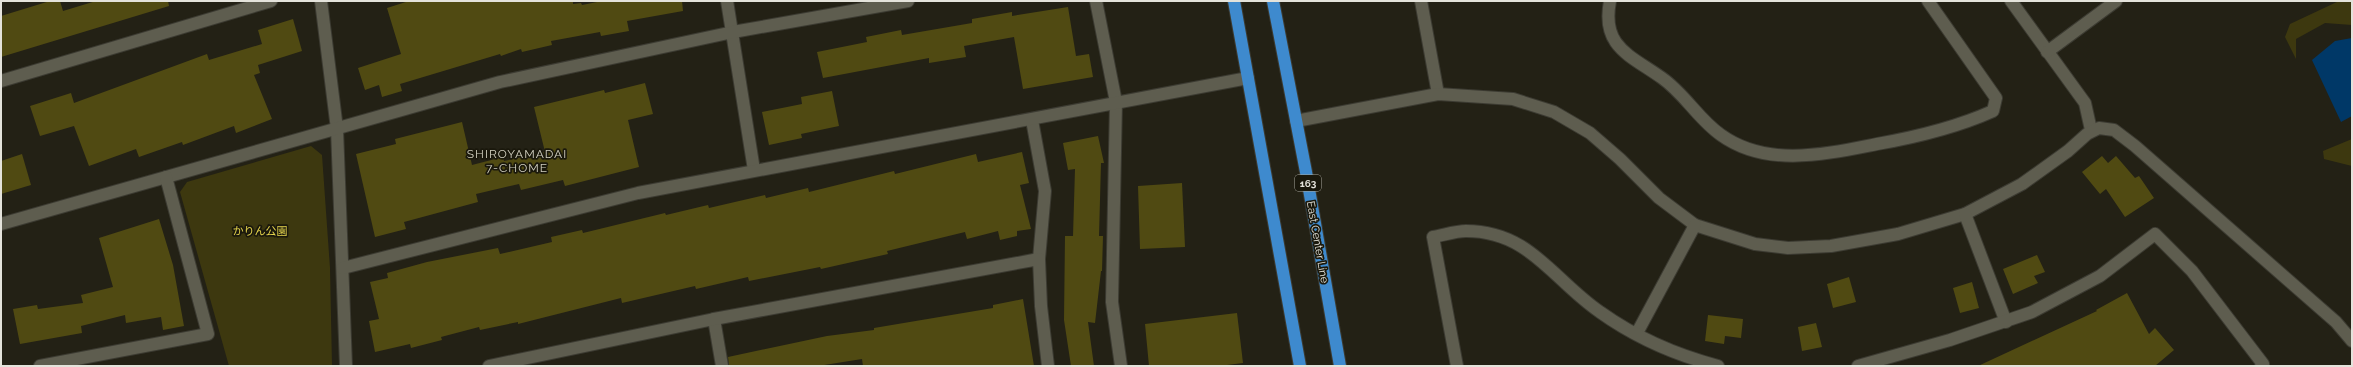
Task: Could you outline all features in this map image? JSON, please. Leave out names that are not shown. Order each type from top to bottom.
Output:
[{"type":"highway","points":[[1234,1],[1300,366]]},
{"type":"highway","name":"East Center Line","points":[[1273,1],[1340,366]]},
{"type":"street","points":[[1,81],[271,1]]},
{"type":"street","points":[[321,1],[337,129],[344,268],[346,366]]},
{"type":"street","points":[[727,1],[754,170]]},
{"type":"street","points":[[1,224],[500,82],[733,32],[908,1]]},
{"type":"street","points":[[1096,1],[1116,102],[1112,302],[1121,366]]},
{"type":"street","points":[[1422,1],[1438,94]]},
{"type":"street","points":[[1610,1],[1608,27],[1619,47],[1668,82],[1720,135],[1736,143],[1767,153],[1812,156],[1932,134],[1993,111],[1996,98],[1928,1]]},
{"type":"street","points":[[2011,1],[2047,52],[2086,103],[2092,130]]},
{"type":"street","points":[[2047,52],[2116,1]]},
{"type":"street","points":[[344,268],[638,193],[754,170],[1032,120],[1116,102],[1248,78]]},
{"type":"street","points":[[1296,121],[1438,94],[1513,99],[1554,112],[1590,133],[1606,145],[1659,198],[1695,225],[1755,244],[1810,248],[1898,234],[1965,214],[1986,204],[2045,169],[2092,130],[2099,128],[2114,130],[2135,146],[2336,322],[2352,341]]},
{"type":"street","points":[[1032,120],[1045,191],[1039,259],[1040,306],[1048,366]]},
{"type":"street","points":[[40,366],[208,334],[166,178]]},
{"type":"street","points":[[1965,214],[2006,322]]},
{"type":"street","points":[[1637,334],[1695,225]]},
{"type":"street","points":[[1457,366],[1433,237],[1464,231],[1482,232],[1516,242],[1544,262],[1581,298],[1616,323],[1657,345],[1718,366]]},
{"type":"street","points":[[1858,366],[1903,360],[2032,312],[2073,291],[2128,256],[2155,234],[2192,272],[2263,364],[2261,366]]},
{"type":"street","points":[[489,366],[714,318],[1039,259]]},
{"type":"street","points":[[714,318],[722,366]]},
{"type":"green space","points":[[2339,1],[2352,1],[2352,25],[2325,23],[2296,39],[2296,59],[2285,37],[2290,24]]},
{"type":"green space","points":[[2352,139],[2352,166],[2324,159],[2323,151]]},
{"type":"green space","name":"かりん公園","points":[[311,146],[322,155],[330,268],[332,366],[229,366],[180,192],[187,182]]},
{"type":"water","points":[[2352,38],[2352,116],[2341,122],[2312,60],[2335,41]]},
{"type":"building","points":[[50,1],[60,1],[63,11],[96,1],[168,1],[169,6],[1,57],[1,16]]},
{"type":"building","points":[[409,1],[573,1],[573,4],[581,3],[582,5],[602,1],[682,1],[683,11],[627,21],[629,31],[601,36],[600,32],[551,41],[552,45],[522,52],[521,49],[501,56],[500,54],[400,84],[402,91],[382,97],[379,85],[365,90],[358,68],[401,54],[387,8]]},
{"type":"building","points":[[1068,7],[1076,56],[1089,54],[1093,77],[1023,89],[1014,37],[964,46],[966,57],[929,63],[929,58],[823,78],[817,52],[867,42],[866,37],[901,30],[902,35],[972,23],[972,19],[1012,12],[1012,16]]},
{"type":"building","points":[[293,19],[302,51],[258,65],[260,73],[254,75],[272,119],[236,133],[234,126],[183,145],[182,142],[139,157],[136,149],[89,166],[74,126],[40,136],[30,106],[71,93],[74,103],[207,54],[209,60],[262,44],[258,30]]},
{"type":"building","points":[[645,83],[653,114],[628,120],[639,167],[565,186],[563,180],[521,190],[519,184],[476,194],[478,202],[404,222],[406,229],[375,237],[356,154],[396,144],[395,139],[462,122],[472,165],[503,157],[504,161],[545,152],[534,107],[604,90],[605,93]]},
{"type":"building","points":[[832,91],[839,126],[801,134],[802,138],[769,145],[762,112],[802,104],[801,97]]},
{"type":"building","points":[[1098,136],[1104,163],[1101,163],[1099,236],[1103,236],[1102,271],[1095,323],[1088,322],[1094,366],[1071,366],[1064,320],[1065,236],[1073,236],[1075,169],[1068,170],[1063,143]]},
{"type":"building","points":[[1022,152],[1029,183],[1020,185],[1031,229],[1017,231],[1017,236],[1000,240],[998,231],[967,239],[965,232],[887,251],[888,254],[821,269],[820,267],[749,281],[748,277],[696,289],[695,286],[622,303],[621,298],[518,324],[518,322],[480,330],[479,327],[441,337],[442,340],[411,348],[410,344],[375,352],[369,321],[379,319],[370,282],[388,278],[387,273],[427,262],[498,248],[500,254],[552,242],[551,237],[582,230],[583,233],[665,213],[666,215],[708,205],[709,208],[765,195],[766,198],[808,188],[809,192],[894,171],[895,174],[976,154],[978,162]]},
{"type":"building","points":[[22,154],[31,185],[1,194],[1,161]]},
{"type":"building","points":[[2102,156],[2108,163],[2116,156],[2135,178],[2139,176],[2154,198],[2125,217],[2106,189],[2100,194],[2082,172]]},
{"type":"building","points":[[1182,183],[1185,247],[1140,249],[1138,186]]},
{"type":"building","points":[[159,219],[173,265],[184,326],[163,330],[161,317],[126,323],[125,315],[81,326],[82,333],[20,344],[13,309],[37,305],[38,309],[83,303],[81,295],[113,287],[99,238]]},
{"type":"building","points":[[2037,255],[2045,272],[2034,276],[2038,283],[2013,294],[2003,269]]},
{"type":"building","points":[[1849,277],[1856,302],[1833,308],[1827,284]]},
{"type":"building","points":[[1972,282],[1979,308],[1960,313],[1953,288]]},
{"type":"building","points":[[2127,293],[2149,334],[2155,328],[2174,350],[2155,366],[1978,366],[2097,311],[2096,310]]},
{"type":"building","points":[[1023,299],[1034,366],[863,366],[862,359],[818,366],[729,366],[728,357],[827,336],[874,330],[874,328],[993,308],[993,305]]},
{"type":"building","points":[[1237,313],[1243,363],[1219,366],[1149,366],[1145,324]]},
{"type":"building","points":[[1708,315],[1743,319],[1741,338],[1725,336],[1724,344],[1705,341]]},
{"type":"building","points":[[1816,323],[1822,347],[1802,351],[1798,327]]},
{"type":"district","name":"SHIROYAMADAI 7-CHOME","points":[[517,161]]}]
